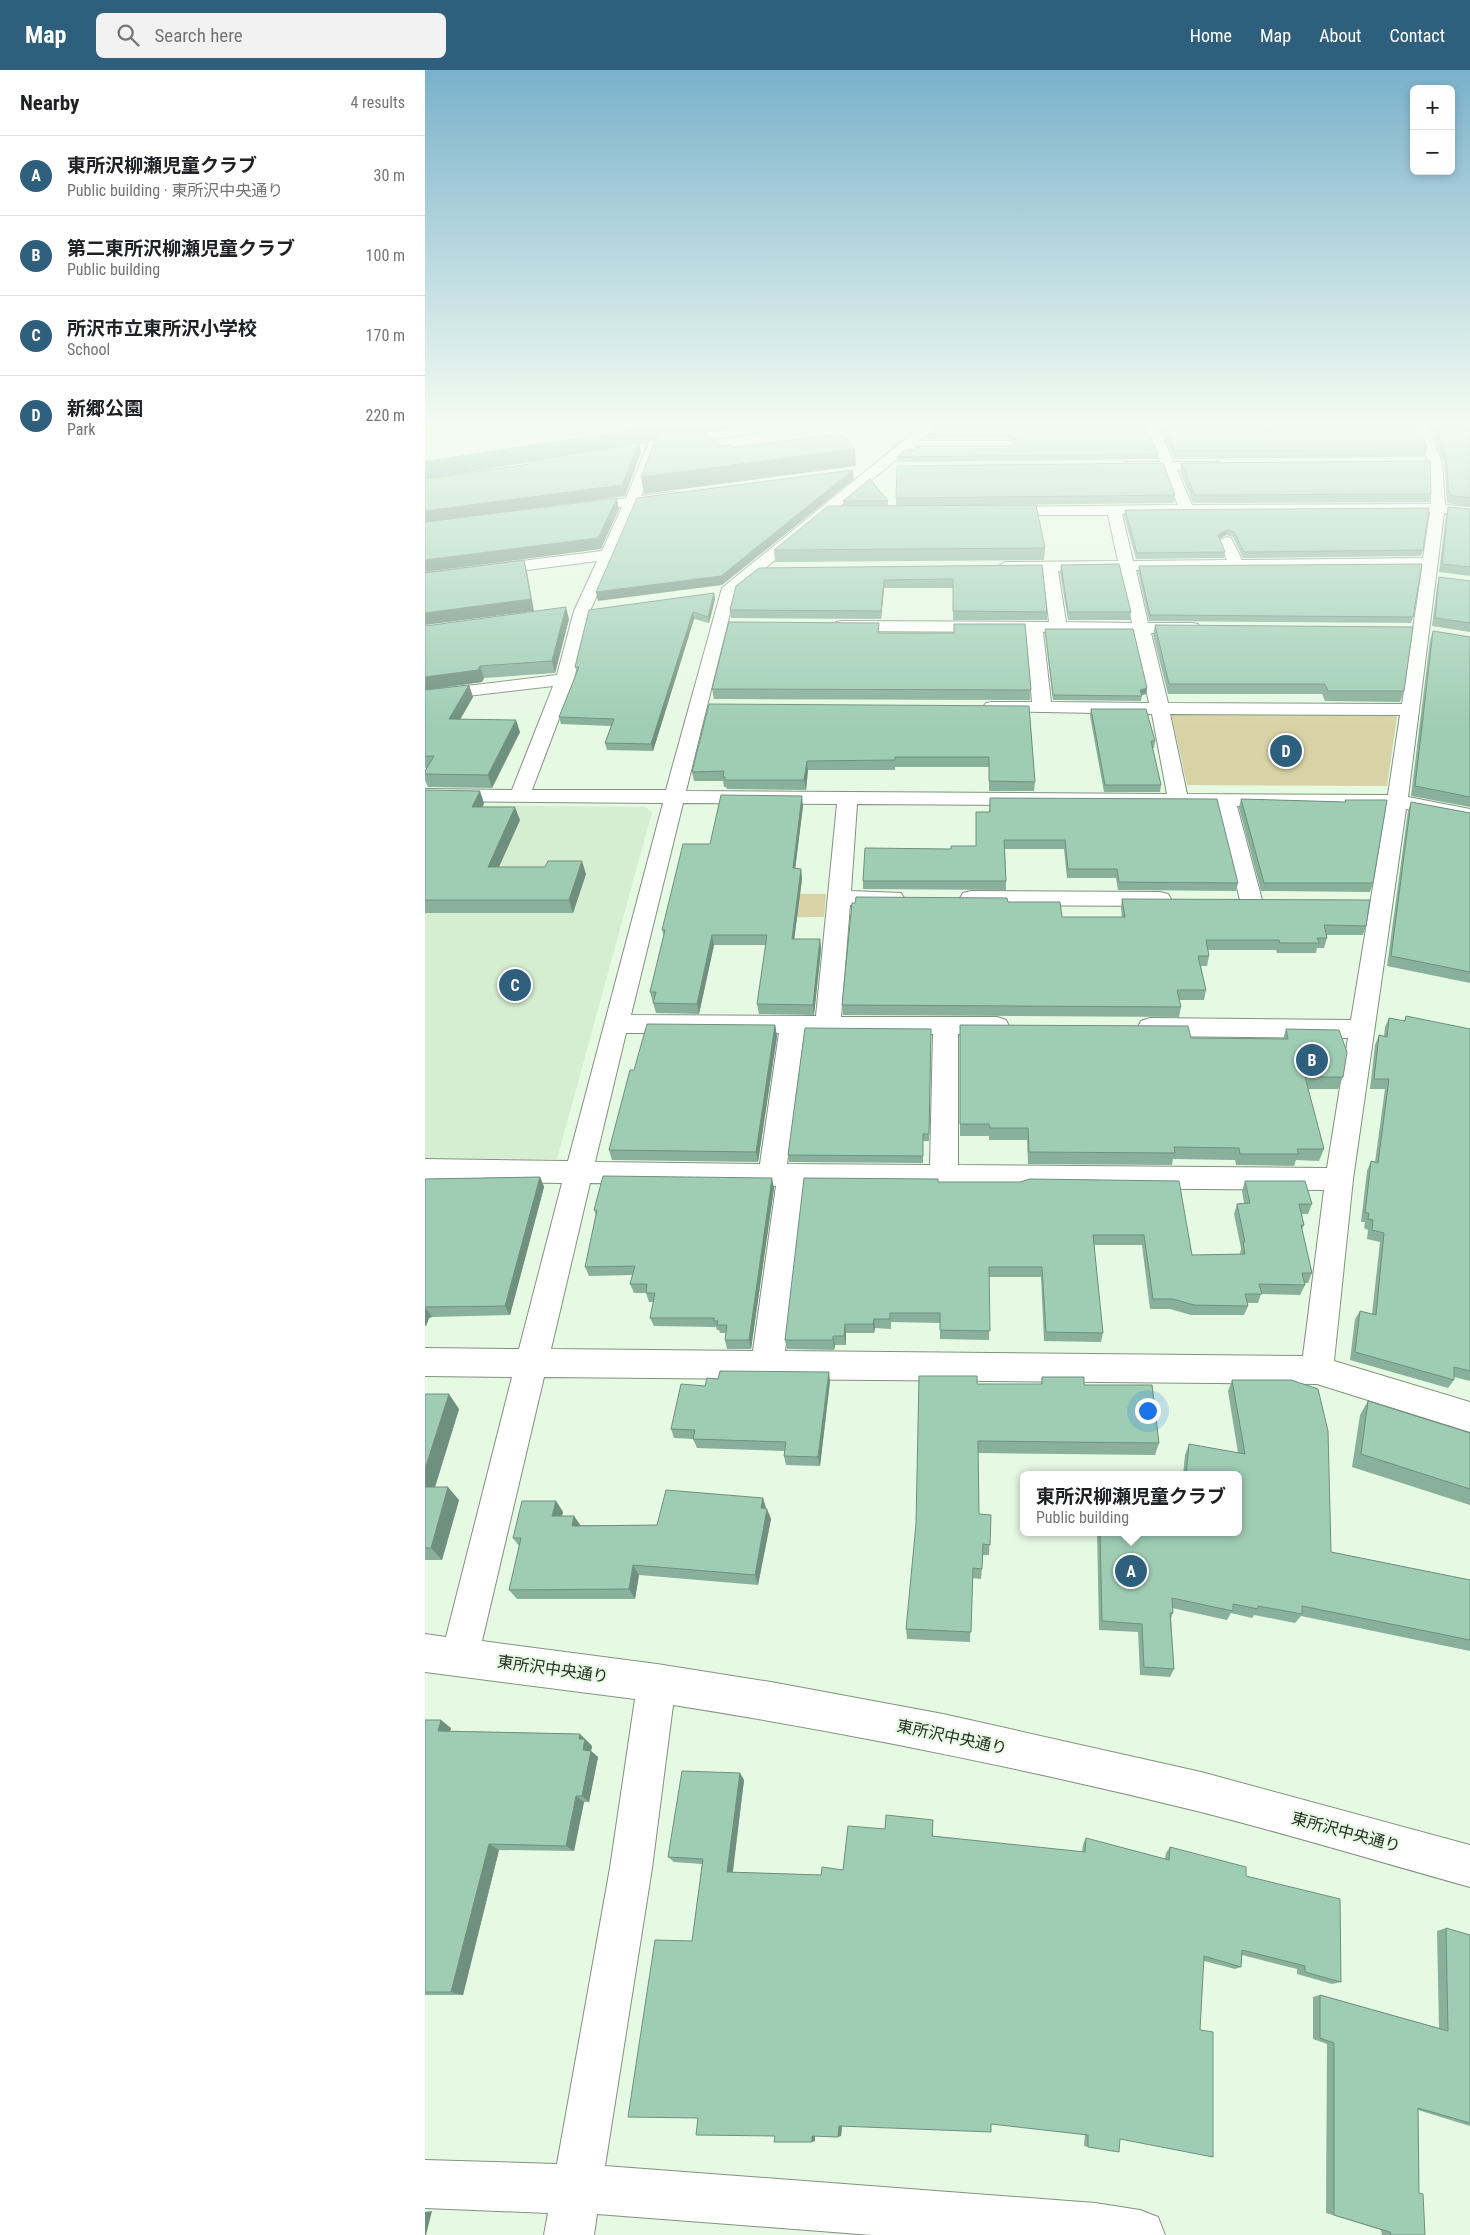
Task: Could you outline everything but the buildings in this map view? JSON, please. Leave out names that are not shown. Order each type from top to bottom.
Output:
[{"type":"street","points":[[520,796],[565,679],[582,611],[622,524]]},
{"type":"street","points":[[442,1655],[483,1554],[533,1363],[616,1024],[675,797],[705,706],[718,625],[720,592],[754,569],[809,524]]},
{"type":"street","points":[[1117,524],[1161,709],[1178,798]]},
{"type":"street","points":[[1317,1370],[1339,1179],[1363,1029],[1409,710],[1435,573],[1437,524]]},
{"type":"street","points":[[1226,541],[1237,565]]},
{"type":"street","points":[[425,578],[608,555]]},
{"type":"street","points":[[991,567],[1237,565],[1435,573]]},
{"type":"street","points":[[1050,566],[1058,626]]},
{"type":"street","points":[[754,569],[777,569]]},
{"type":"street","points":[[561,614],[603,608]]},
{"type":"street","points":[[718,625],[741,625]]},
{"type":"street","points":[[829,626],[1211,628]]},
{"type":"street","points":[[1034,626],[1043,707]]},
{"type":"street","points":[[425,696],[565,679]]},
{"type":"street","points":[[975,707],[1409,710]]},
{"type":"street","points":[[425,795],[1178,798],[1397,801],[1470,815]]},
{"type":"street","points":[[828,1024],[848,796]]},
{"type":"street","points":[[1225,799],[1251,900]]},
{"type":"street","points":[[839,898],[914,898]]},
{"type":"street","points":[[953,898],[1182,899]]},
{"type":"street","points":[[1357,900],[1380,901]]},
{"type":"street","points":[[616,1024],[1024,1026]]},
{"type":"street","points":[[767,1366],[793,1025]]},
{"type":"street","points":[[944,1175],[945,1026]]},
{"type":"street","points":[[1131,1027],[1363,1029]]},
{"type":"street","points":[[425,1170],[1339,1179]]},
{"type":"street","points":[[425,1362],[1317,1370],[1470,1417]]},
{"type":"street","name":"東所沢中央通り","points":[[442,1655],[657,1683],[771,1701],[943,1734],[1201,1792],[1470,1866]]},
{"type":"street","points":[[573,2212],[631,1868],[657,1683]]},
{"type":"street","points":[[425,2184],[573,2212],[628,2191],[1095,2228],[1140,2235]]},
{"type":"shaded area","points":[[1171,713],[1389,713],[1397,717],[1387,786],[1187,785]]},
{"type":"shaded area","points":[[425,805],[645,807],[652,812],[557,1159],[425,1158]]},
{"type":"shaded area","points":[[671,893],[826,894],[824,917],[665,918]]},
{"type":"place","name":"新郷公園","points":[[1286,751]]},
{"type":"place","name":"所沢市立東所沢小学校","points":[[515,985]]},
{"type":"place","name":"第二東所沢柳瀬児童クラブ","points":[[1312,1060]]},
{"type":"place","name":"東所沢柳瀬児童クラブ","points":[[1131,1571]]}]
